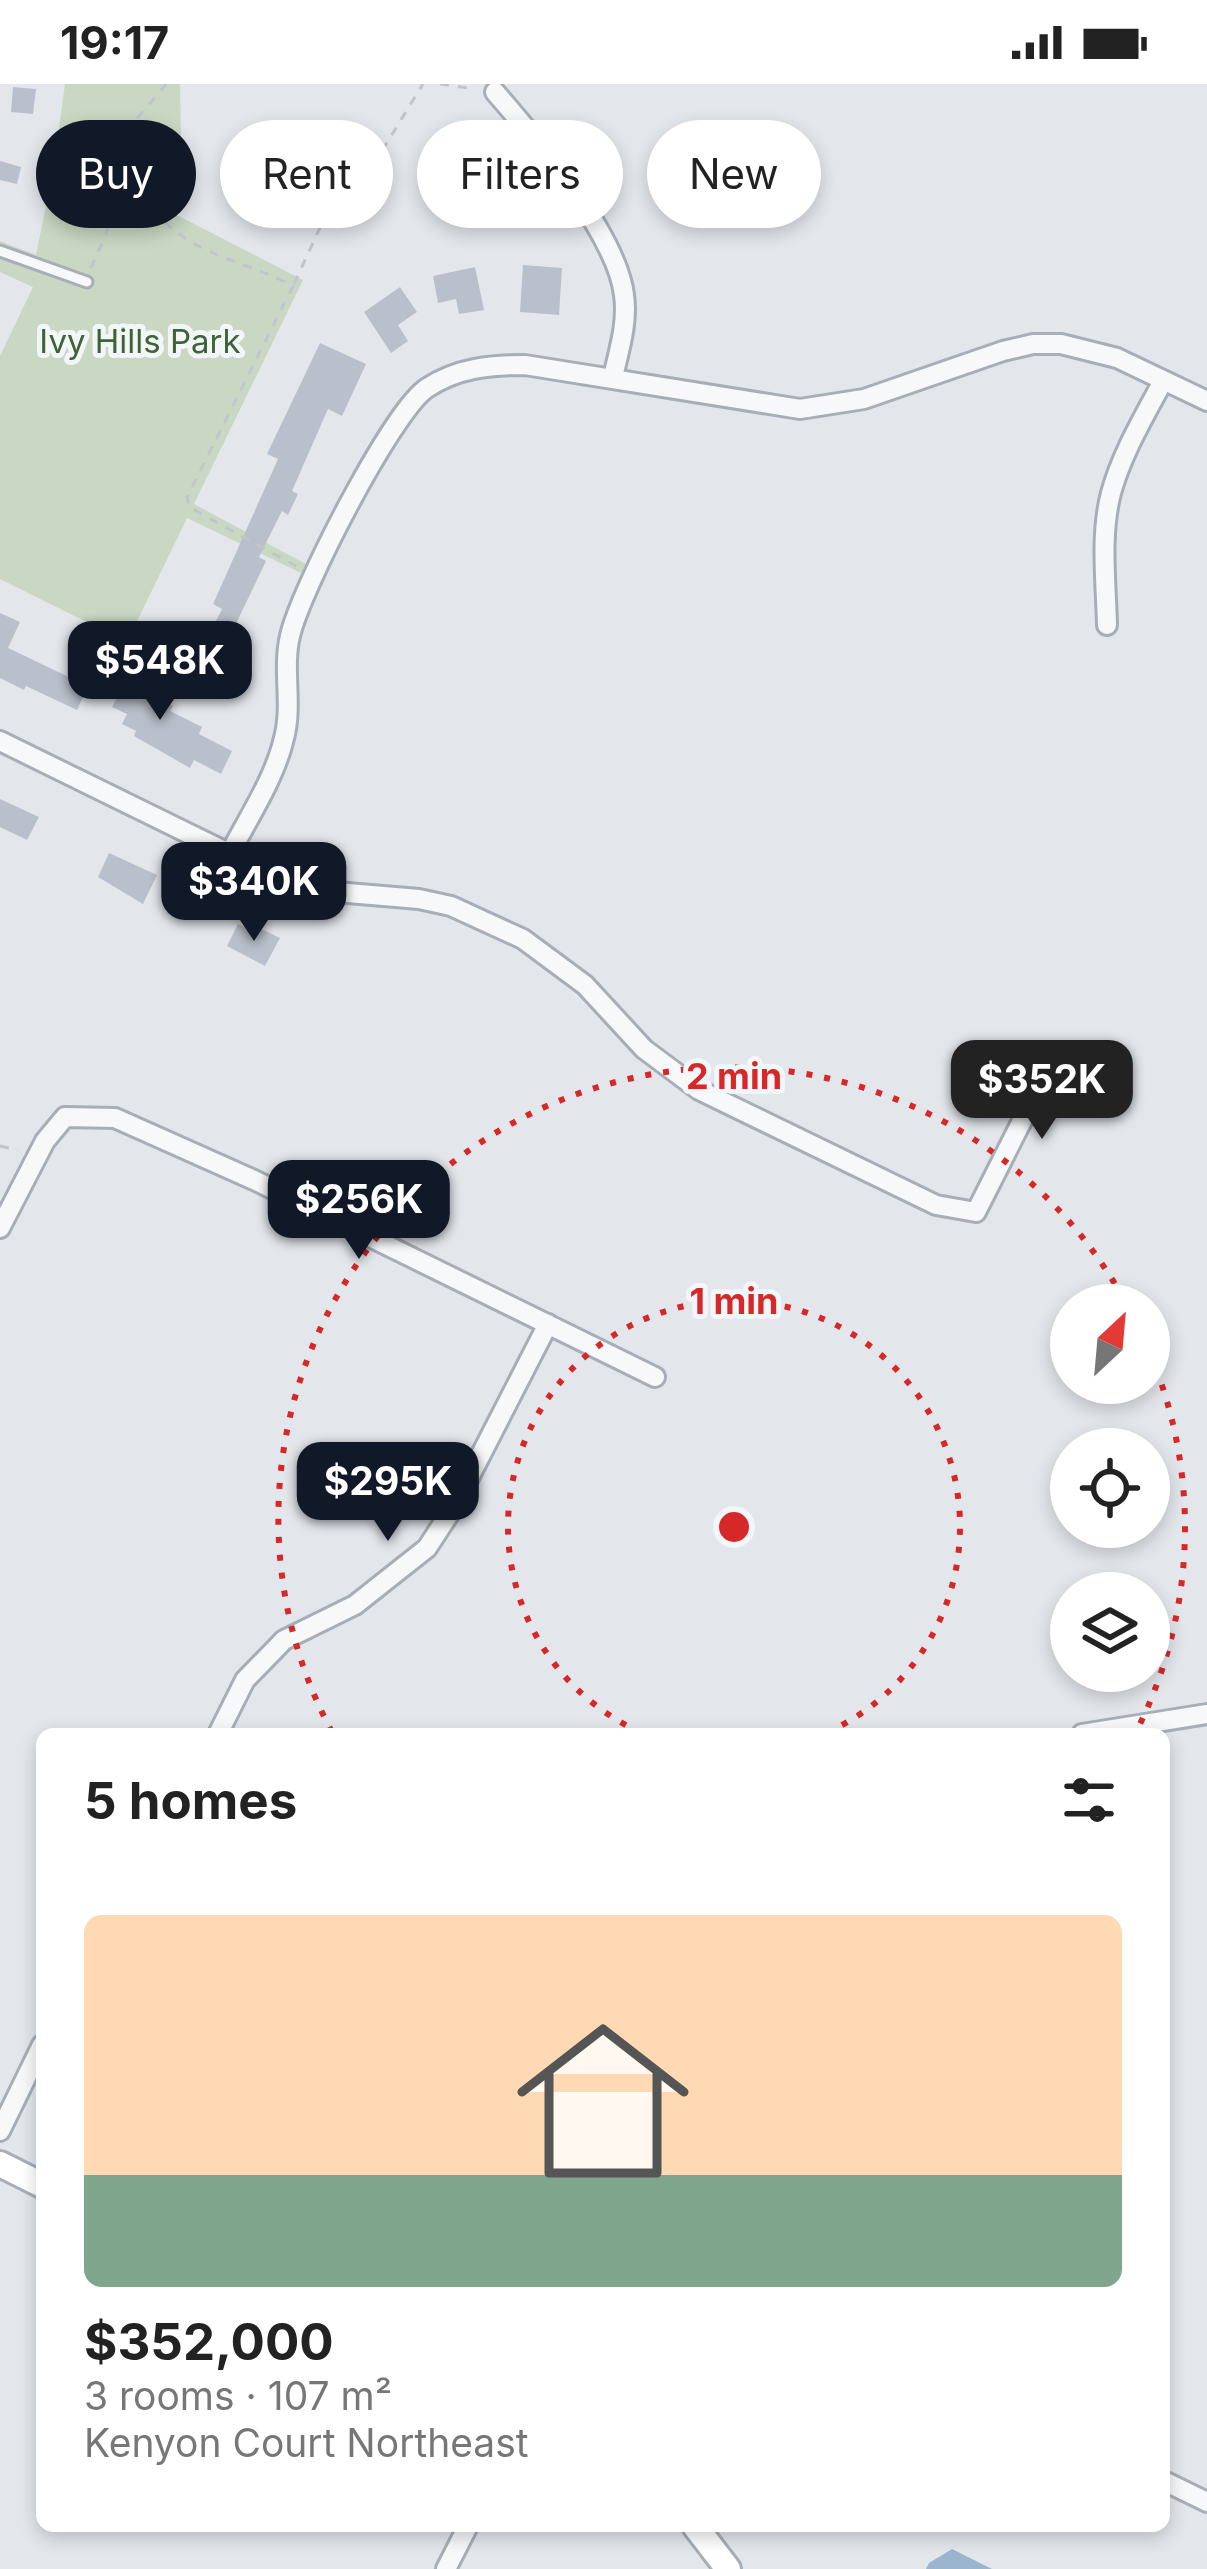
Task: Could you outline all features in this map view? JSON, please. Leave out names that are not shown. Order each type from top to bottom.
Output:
[{"type":"street","points":[[495,92],[594,223],[616,263],[624,292],[625,326],[613,377]]},
{"type":"street","points":[[230,855],[284,742],[289,638],[314,575],[394,424],[427,388],[451,376],[490,365],[525,364],[768,406],[817,407],[864,400],[1003,351],[1061,344],[1117,358],[1207,401]]},
{"type":"street","points":[[1107,625],[1105,539],[1111,495],[1126,452],[1162,381]]},
{"type":"street","points":[[0,741],[230,855],[302,884],[336,892],[419,899],[484,920],[556,961],[644,1049],[699,1090],[936,1204],[976,1212],[1033,1100],[1030,1056]]},
{"type":"street","points":[[0,1228],[45,1141],[68,1117],[115,1118],[254,1180],[655,1377]]},
{"type":"street","points":[[221,1728],[245,1680],[284,1640],[355,1605],[427,1548],[455,1505],[548,1324]]},
{"type":"street","points":[[1120,1728],[1207,1714]]},
{"type":"street","points":[[0,2131],[36,2057]]},
{"type":"street","points":[[0,2164],[36,2182]]},
{"type":"street","points":[[1170,2484],[1207,2502]]},
{"type":"street","points":[[446,2569],[465,2532]]},
{"type":"street","points":[[700,2532],[728,2569]]},
{"type":"lane","points":[[0,251],[87,282]]},
{"type":"path","points":[[135,120],[166,84]]},
{"type":"path","points":[[314,575],[189,507],[188,497],[328,210],[380,154],[423,84]]},
{"type":"path","points":[[440,84],[495,92]]},
{"type":"path","points":[[87,282],[107,228]]},
{"type":"path","points":[[170,228],[194,244],[293,286]]},
{"type":"green space","name":"Ivy Hills Park","points":[[65,84],[180,84],[181,120],[60,120]]},
{"type":"green space","name":"Ivy Hills Park","points":[[196,225],[303,280],[194,504],[306,564],[301,573],[187,518],[127,642],[0,579],[0,356],[33,287],[0,272],[0,241],[36,255],[41,228]]},
{"type":"water","points":[[952,2549],[992,2569],[926,2569]]},
{"type":"building","points":[[13,87],[36,89],[33,114],[11,112]]},
{"type":"building","points":[[0,161],[21,167],[17,184],[0,180]]},
{"type":"building","points":[[523,265],[562,268],[559,315],[520,312]]},
{"type":"building","points":[[475,267],[484,310],[459,314],[456,299],[438,303],[433,276]]},
{"type":"building","points":[[400,287],[417,312],[398,325],[408,341],[391,353],[364,312]]},
{"type":"building","points":[[320,343],[366,364],[342,416],[328,409],[292,491],[298,494],[288,515],[282,511],[259,557],[266,561],[234,628],[246,634],[237,651],[243,655],[238,665],[231,662],[219,686],[190,672],[202,648],[198,646],[222,609],[213,604],[278,459],[267,454]]},
{"type":"building","points":[[0,613],[20,622],[8,648],[88,686],[77,710],[0,678]]},
{"type":"building","points":[[97,660],[119,671],[115,677],[173,706],[170,711],[202,727],[199,734],[232,751],[221,774],[194,760],[190,768],[134,736],[136,731],[122,724],[127,714],[112,707],[118,696],[87,680]]},
{"type":"building","points":[[0,799],[39,817],[27,840],[0,827]]},
{"type":"building","points":[[109,853],[157,875],[143,904],[98,877]]},
{"type":"building","points":[[238,924],[280,938],[265,966],[227,946]]}]
